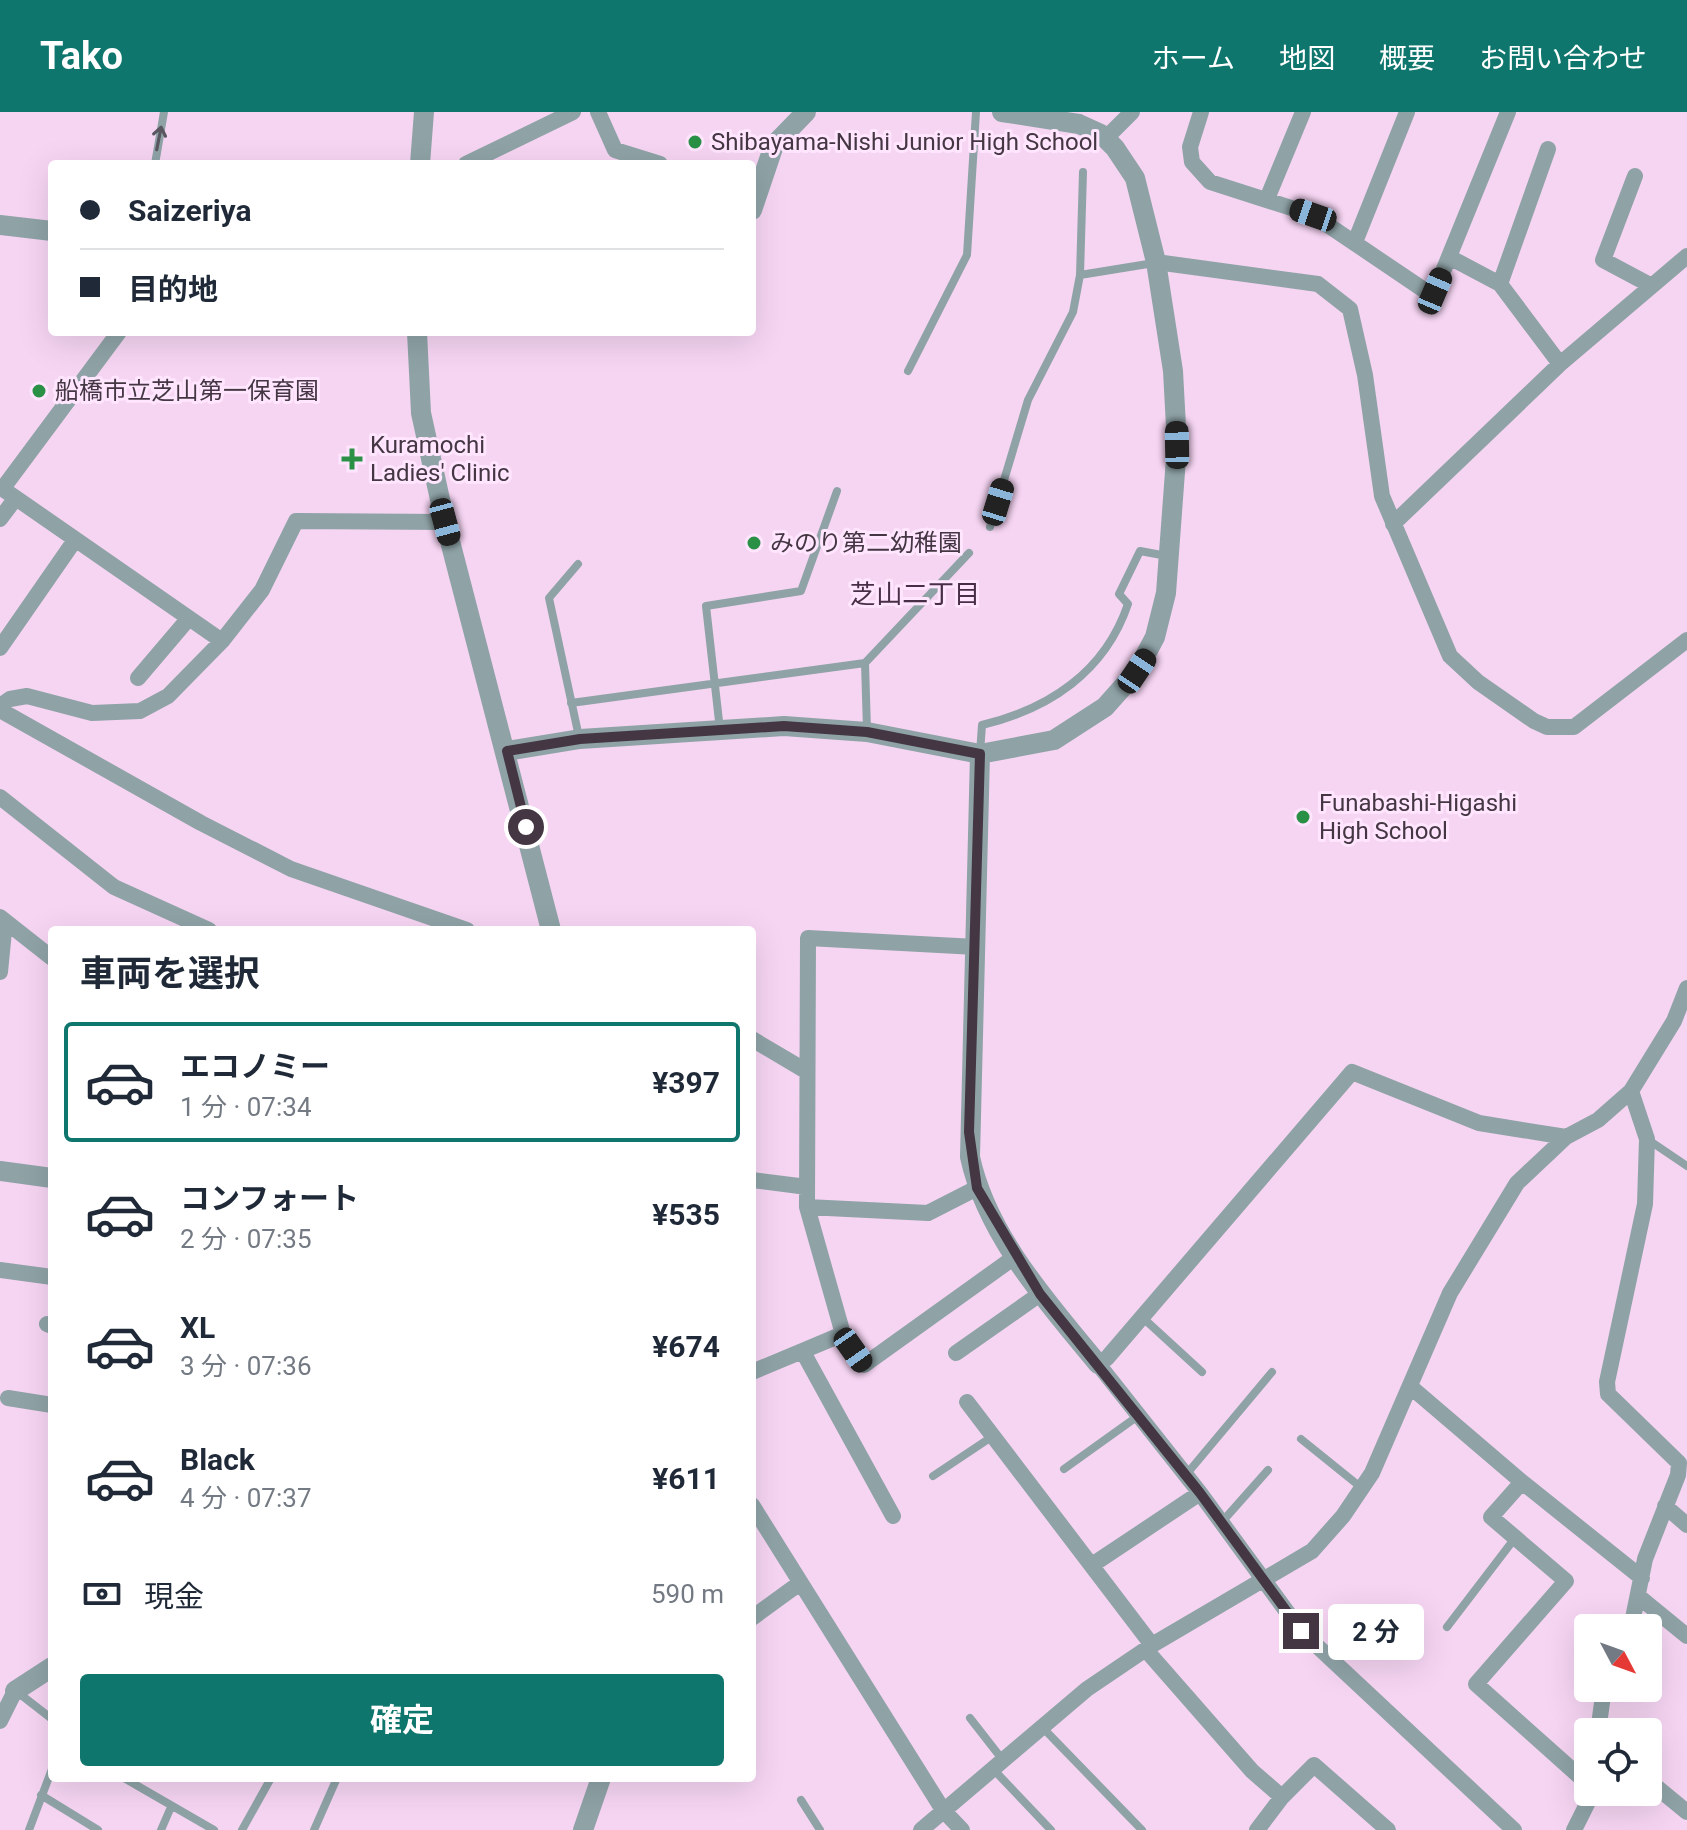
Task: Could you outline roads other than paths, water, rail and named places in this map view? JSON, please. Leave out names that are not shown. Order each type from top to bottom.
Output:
[{"type":"street","points":[[420,160],[424,112]]},
{"type":"street","points":[[474,160],[573,112]]},
{"type":"street","points":[[598,112],[615,150],[647,160]]},
{"type":"street","points":[[756,194],[774,145],[806,112]]},
{"type":"street","points":[[507,751],[580,739],[784,726],[867,732],[980,754],[1054,740],[1105,707],[1148,655],[1163,606],[1176,418],[1169,340],[1156,262],[1135,178],[1106,138],[1079,124],[1002,112]]},
{"type":"street","points":[[1106,138],[1132,112]]},
{"type":"street","points":[[1201,112],[1190,147],[1192,162],[1210,182],[1313,215],[1427,292],[1435,291],[1508,112]]},
{"type":"street","points":[[1267,199],[1303,112]]},
{"type":"street","points":[[1355,242],[1407,112]]},
{"type":"street","points":[[1500,284],[1548,149]]},
{"type":"street","points":[[1635,176],[1603,260],[1650,285]]},
{"type":"street","points":[[0,225],[48,231]]},
{"type":"street","points":[[1393,524],[1560,364],[1687,256]]},
{"type":"street","points":[[1449,257],[1500,284],[1560,364]]},
{"type":"street","points":[[1156,262],[1318,284],[1350,309],[1365,375],[1382,496],[1450,656],[1478,682],[1547,727],[1574,727],[1687,640]]},
{"type":"street","points":[[0,519],[6,491],[116,336]]},
{"type":"street","points":[[417,336],[421,413],[445,522],[550,926]]},
{"type":"street","points":[[6,491],[222,641]]},
{"type":"street","points":[[433,925],[291,869],[201,823],[0,708],[10,699],[27,696],[92,713],[140,711],[168,696],[222,641],[262,590],[296,521],[445,522]]},
{"type":"street","points":[[0,648],[75,540]]},
{"type":"street","points":[[138,678],[189,618]]},
{"type":"street","points":[[980,754],[969,1132],[977,1188],[1040,1294],[1200,1493],[1301,1631],[1514,1830]]},
{"type":"street","points":[[0,797],[114,887],[200,926]]},
{"type":"street","points":[[3,919],[48,955]]},
{"type":"street","points":[[0,972],[3,919]]},
{"type":"street","points":[[976,947],[808,938],[807,1207],[843,1334],[864,1365],[1016,1256]]},
{"type":"street","points":[[921,1830],[1087,1689],[1149,1648],[1312,1551],[1363,1489],[1412,1388],[1445,1305],[1517,1183],[1566,1137],[1598,1120],[1631,1091],[1663,1042],[1687,988]]},
{"type":"street","points":[[756,1041],[806,1071]]},
{"type":"street","points":[[1098,1364],[1352,1072],[1479,1123],[1566,1137]]},
{"type":"street","points":[[1631,1091],[1647,1139],[1645,1204],[1607,1382],[1608,1394],[1683,1464],[1665,1506],[1634,1614]]},
{"type":"street","points":[[0,1171],[48,1177]]},
{"type":"street","points":[[756,1181],[807,1187]]},
{"type":"street","points":[[807,1207],[928,1213],[977,1188]]},
{"type":"street","points":[[0,1270],[48,1276]]},
{"type":"street","points":[[956,1353],[1040,1294]]},
{"type":"street","points":[[756,1370],[843,1334]]},
{"type":"street","points":[[803,1352],[893,1516]]},
{"type":"street","points":[[1412,1388],[1522,1482],[1642,1578]]},
{"type":"street","points":[[8,1398],[48,1404]]},
{"type":"street","points":[[967,1402],[1092,1565],[1149,1648],[1252,1771],[1282,1797]]},
{"type":"street","points":[[1522,1482],[1491,1517],[1566,1581],[1476,1684],[1574,1772]]},
{"type":"street","points":[[1092,1565],[1200,1493]]},
{"type":"street","points":[[1665,1506],[1687,1525]]},
{"type":"street","points":[[756,1512],[943,1810],[962,1830]]},
{"type":"street","points":[[756,1615],[800,1583]]},
{"type":"street","points":[[1638,1596],[1687,1636]]},
{"type":"street","points":[[0,1721],[15,1691],[48,1670]]},
{"type":"street","points":[[1257,1830],[1282,1797],[1314,1765],[1388,1830]]},
{"type":"street","points":[[583,1830],[600,1782]]},
{"type":"street","points":[[1662,1791],[1687,1812]]},
{"type":"street","points":[[1574,1830],[1586,1806]]},
{"type":"lane","points":[[156,160],[164,112]]},
{"type":"lane","points":[[908,371],[967,255],[976,112]]},
{"type":"lane","points":[[990,527],[1028,400],[1073,312],[1080,275],[1083,172]]},
{"type":"lane","points":[[1080,275],[1156,262]]},
{"type":"lane","points":[[720,730],[706,606],[801,591],[837,491]]},
{"type":"lane","points":[[980,754],[982,725],[1015,717],[1058,696],[1096,659],[1122,622],[1128,604],[1119,594],[1140,551],[1167,556]]},
{"type":"lane","points":[[571,703],[865,663],[969,553]]},
{"type":"lane","points":[[578,564],[549,598],[580,739]]},
{"type":"lane","points":[[865,663],[867,732]]},
{"type":"lane","points":[[1647,1139],[1687,1166]]},
{"type":"lane","points":[[1142,1317],[1202,1372]]},
{"type":"lane","points":[[1185,1476],[1272,1372]]},
{"type":"lane","points":[[1064,1469],[1139,1415]]},
{"type":"lane","points":[[933,1476],[993,1436]]},
{"type":"lane","points":[[1301,1439],[1363,1489]]},
{"type":"lane","points":[[1221,1523],[1268,1470]]},
{"type":"lane","points":[[1447,1627],[1515,1538]]},
{"type":"lane","points":[[15,1691],[48,1716]]},
{"type":"lane","points":[[970,1718],[997,1764],[1051,1830]]},
{"type":"lane","points":[[1042,1727],[1142,1830]]},
{"type":"lane","points":[[29,1830],[48,1778]]},
{"type":"lane","points":[[130,1782],[214,1830]]},
{"type":"lane","points":[[242,1830],[269,1782]]},
{"type":"lane","points":[[314,1830],[335,1782]]},
{"type":"lane","points":[[41,1795],[98,1830]]},
{"type":"lane","points":[[801,1800],[820,1830]]},
{"type":"lane","points":[[161,1830],[171,1807]]},
{"type":"place","name":"Shibayama-Nishi Junior High School","points":[[695,142]]},
{"type":"place","name":"船橋市立芝山第一保育園","points":[[39,391]]},
{"type":"place","name":"Kuramochi Ladies' Clinic","points":[[352,459]]},
{"type":"place","name":"みのり第二幼稚園","points":[[754,543]]},
{"type":"place","name":"Funabashi-Higashi High School","points":[[1303,817]]},
{"type":"district","name":"芝山二丁目","points":[[915,594]]}]
